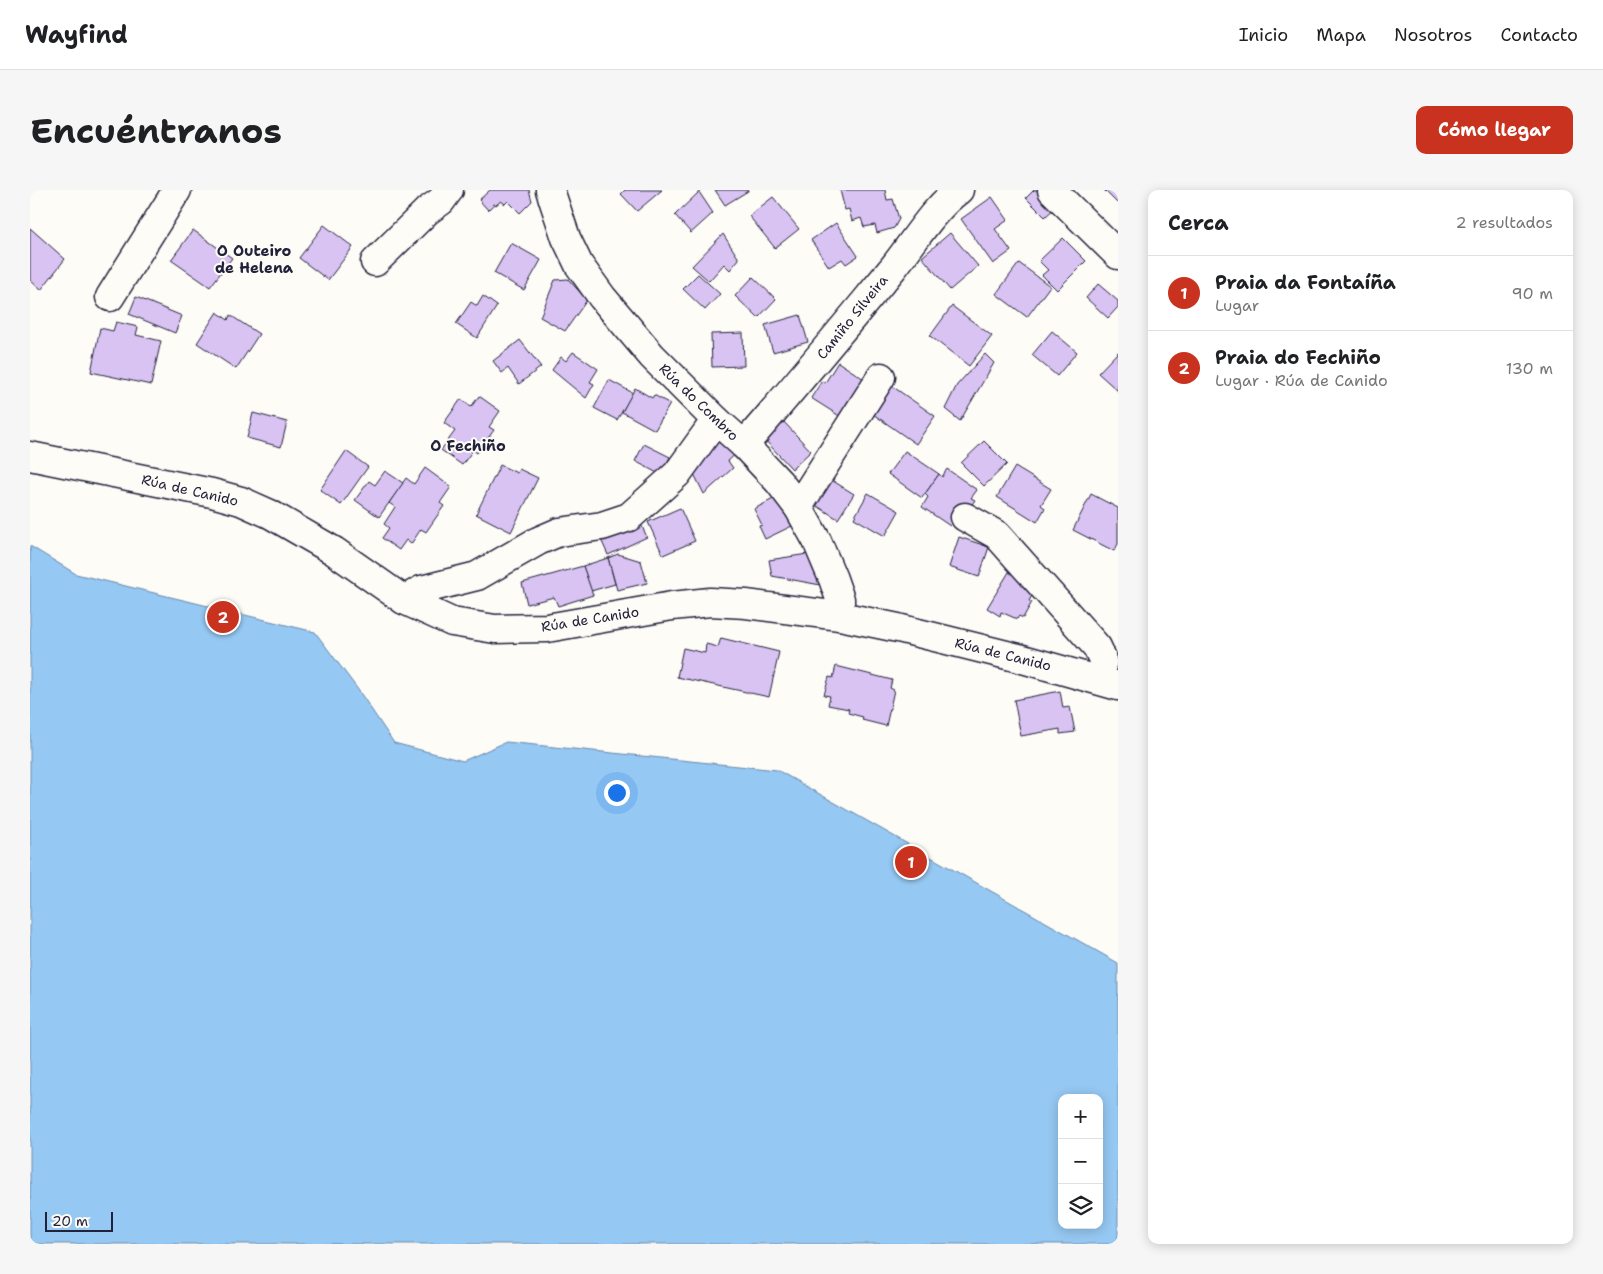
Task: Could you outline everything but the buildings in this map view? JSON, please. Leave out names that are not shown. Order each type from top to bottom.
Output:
[{"type":"street","points":[[110,297],[177,190]]},
{"type":"street","points":[[376,262],[427,211],[442,201],[449,190]]},
{"type":"street","name":"Rúa do Combro","points":[[550,190],[566,238],[579,265],[602,297],[652,356],[744,445],[779,482],[798,507],[817,541],[833,579],[840,599],[840,616]]},
{"type":"street","name":"Camiño Silveira","points":[[744,445],[830,346],[936,212],[959,190]]},
{"type":"street","points":[[1052,190],[1118,255]]},
{"type":"street","points":[[798,507],[880,377]]},
{"type":"street","points":[[404,600],[421,590],[477,576],[538,541],[559,532],[602,526],[629,517],[677,474],[716,420]]},
{"type":"street","name":"Rúa de Canido","points":[[30,456],[212,493],[241,501],[301,530],[404,600],[452,622],[494,629],[547,628],[672,606],[710,602],[746,604],[840,616],[898,628],[1109,683]]},
{"type":"street","points":[[965,517],[997,535],[1097,647],[1103,660],[1109,683]]},
{"type":"water","points":[[30,546],[76,574],[315,632],[359,691],[394,743],[463,761],[506,742],[777,770],[1118,963],[1118,1244],[30,1244]]},
{"type":"place","name":"Praia do Fechiño","points":[[223,617]]},
{"type":"place","name":"Praia da Fontaíña","points":[[911,862]]},
{"type":"district","name":"O Outeiro de Helena","points":[[254,260]]},
{"type":"district","name":"O Fechiño","points":[[468,446]]}]
